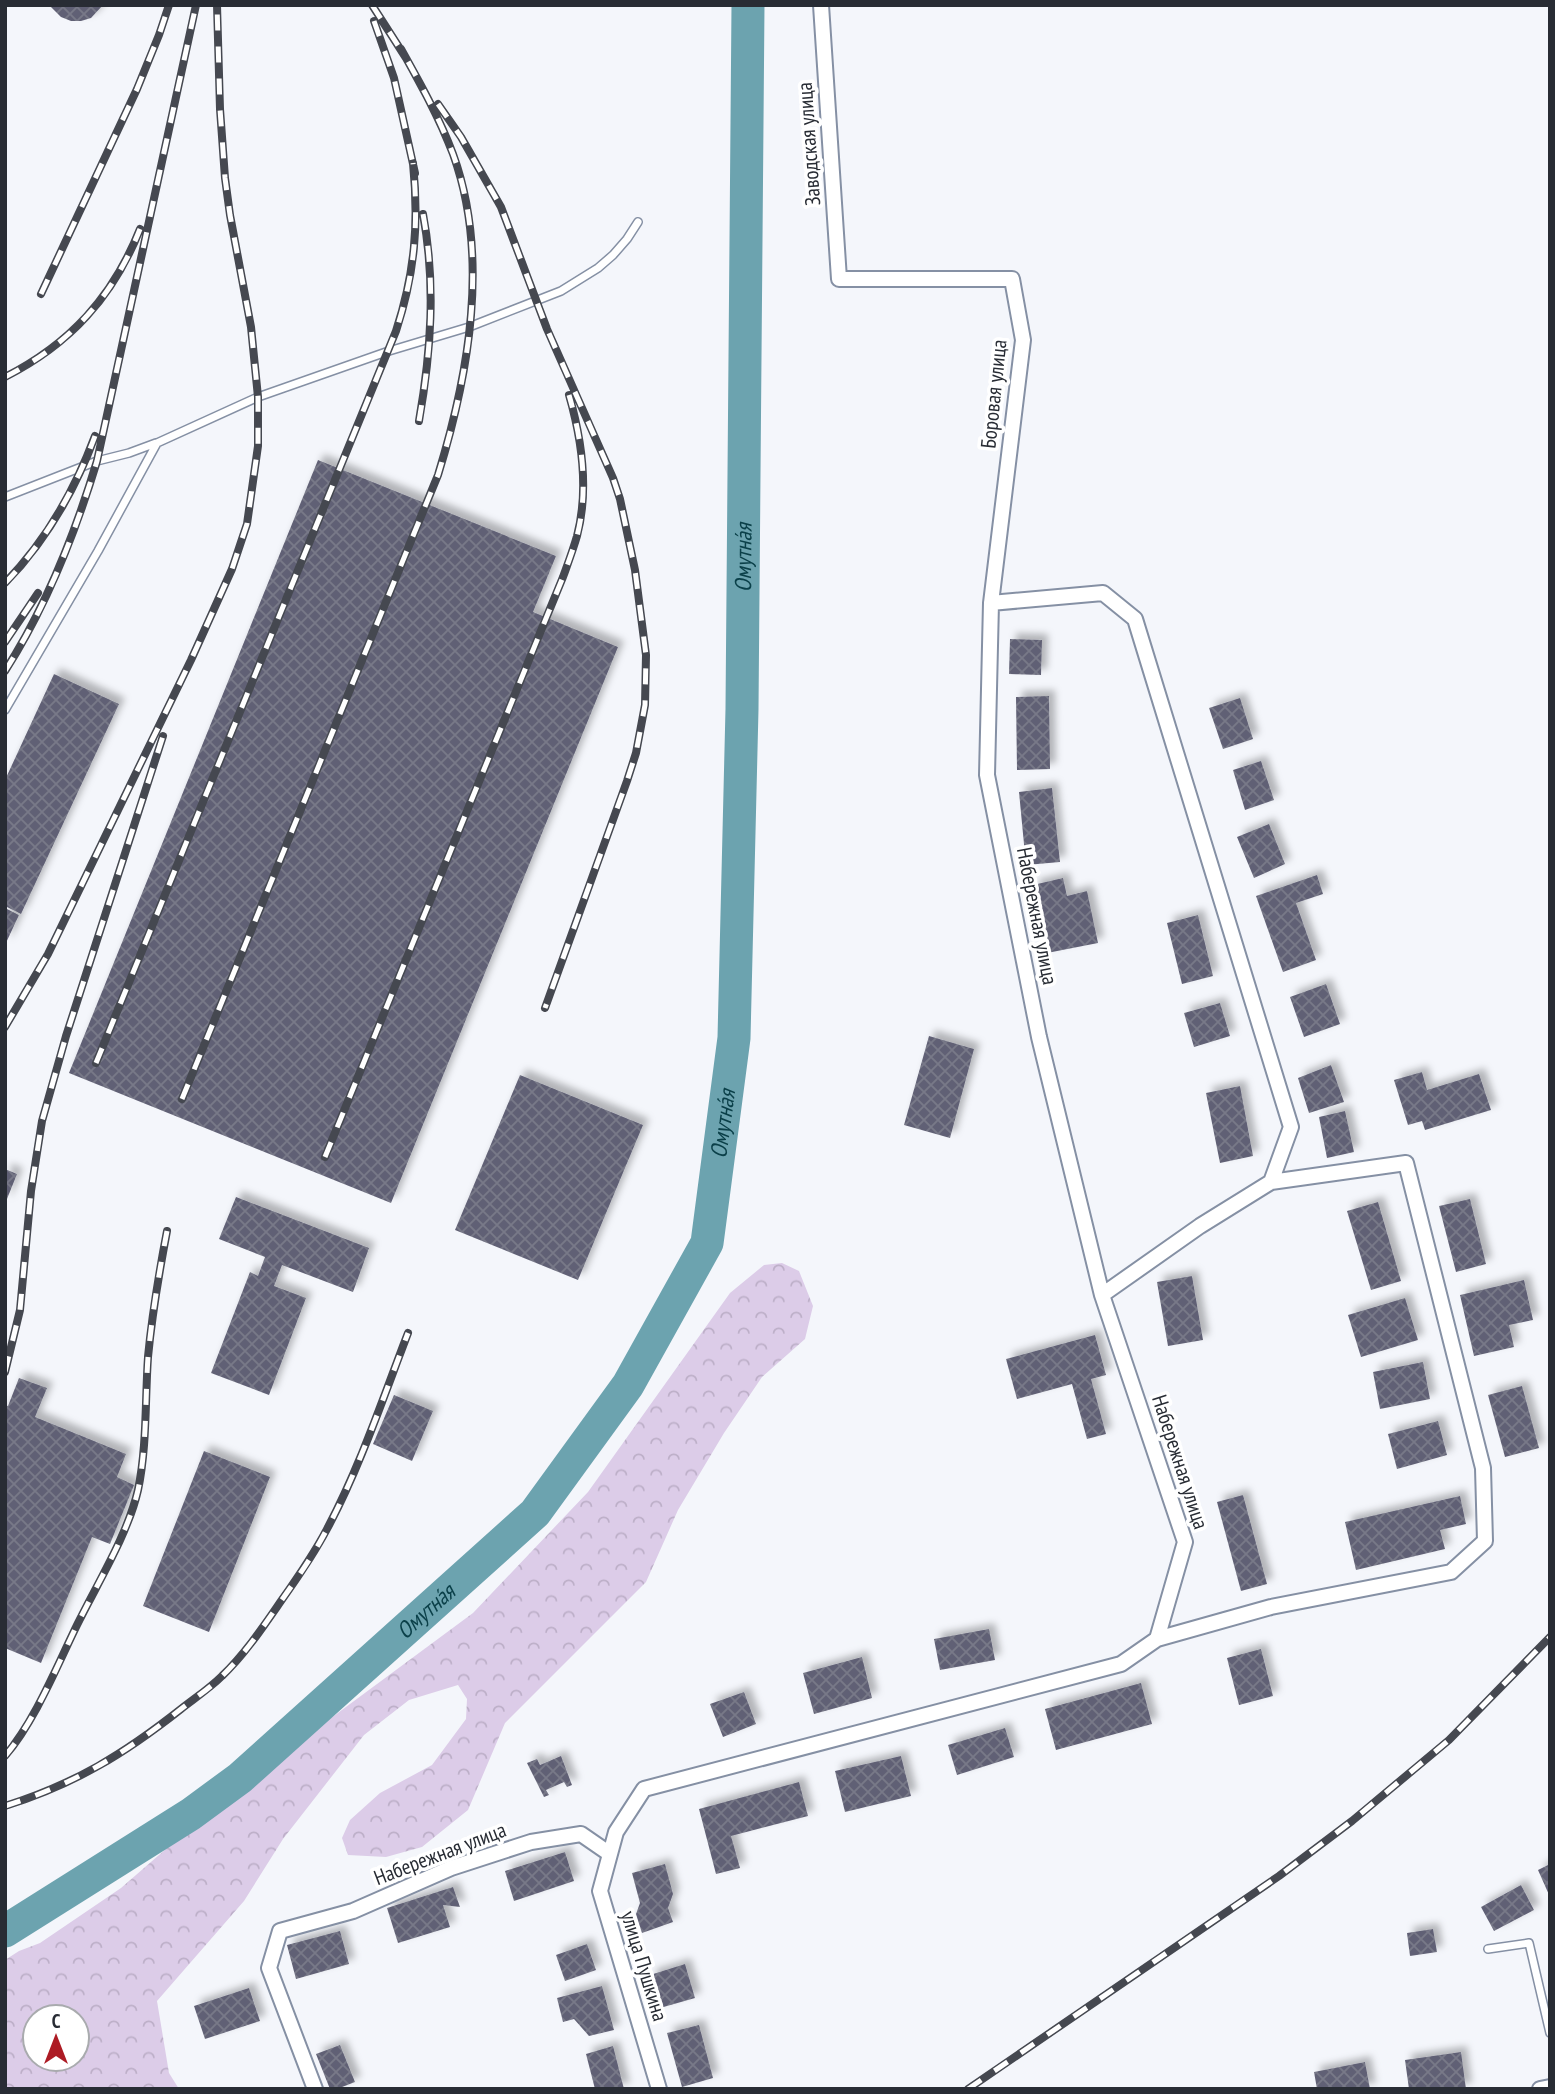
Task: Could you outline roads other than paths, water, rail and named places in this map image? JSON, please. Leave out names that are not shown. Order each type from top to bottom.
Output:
[{"type":"street","name":"Заводская улица","points":[[821,5],[839,279]]},
{"type":"street","name":"Боровая улица","points":[[839,279],[1012,279],[1023,340],[991,603]]},
{"type":"street","points":[[991,603],[1104,593],[1135,619],[1291,1127],[1271,1182]]},
{"type":"street","name":"Набережная улица","points":[[991,603],[988,775],[1039,1037],[1102,1295],[1185,1542],[1157,1640]]},
{"type":"street","points":[[610,1854],[615,1832],[644,1788],[1121,1664],[1157,1640],[1271,1607],[1451,1572],[1485,1541],[1483,1468],[1406,1163],[1271,1182],[1200,1226],[1102,1295]]},
{"type":"street","name":"Набережная улица","points":[[315,2089],[269,1968],[280,1931],[353,1911],[451,1868],[531,1842],[581,1834],[610,1854]]},
{"type":"street","name":"улица Пушкина","points":[[610,1854],[600,1891],[659,2089]]},
{"type":"street","points":[[1540,2089],[1550,2087]]},
{"type":"lane","points":[[5,497],[97,461],[157,443],[269,393],[537,302],[590,274],[613,256],[638,222]]},
{"type":"lane","points":[[5,710],[98,551],[157,443]]},
{"type":"lane","points":[[1488,1949],[1528,1943],[1550,2033]]},
{"type":"waterway","name":"Омутна́я","points":[[5,1931],[191,1814],[240,1778],[535,1513],[628,1385],[707,1243],[734,1038],[742,709],[748,5]]},
{"type":"railway","points":[[41,294],[137,89],[169,5]]},
{"type":"railway","points":[[5,671],[34,621],[58,569],[97,461],[196,5]]},
{"type":"railway","points":[[5,1027],[48,954],[191,660],[232,569],[247,524],[258,446],[258,397],[251,327],[225,178],[217,5]]},
{"type":"railway","points":[[372,5],[406,58]]},
{"type":"railway","points":[[374,21],[394,78],[415,173]]},
{"type":"railway","points":[[182,1099],[438,475],[459,397],[471,315],[471,233],[453,154],[442,127],[401,49]]},
{"type":"railway","points":[[438,104],[461,137],[501,207],[547,329],[613,478],[635,570],[646,655],[645,705],[636,753],[545,1008]]},
{"type":"railway","points":[[96,1063],[396,331],[408,289],[414,248],[416,206],[413,163]]},
{"type":"railway","points":[[419,421],[427,369],[431,292],[423,214]]},
{"type":"railway","points":[[5,377],[50,350],[87,316],[117,276],[140,229]]},
{"type":"railway","points":[[325,1157],[574,546],[581,519],[583,483],[580,447],[569,395]]},
{"type":"railway","points":[[5,583],[46,533],[78,476],[95,436]]},
{"type":"railway","points":[[5,642],[38,593]]},
{"type":"railway","points":[[5,1372],[20,1310],[31,1191],[42,1121],[66,1036],[163,736]]},
{"type":"railway","points":[[5,1756],[26,1727],[45,1693],[120,1541],[133,1507],[143,1457],[148,1357],[167,1231]]},
{"type":"railway","points":[[5,1806],[76,1778],[119,1754],[207,1689],[238,1659],[294,1583],[327,1529],[361,1457],[408,1333]]},
{"type":"railway","points":[[968,2089],[1279,1876],[1352,1821],[1449,1740],[1550,1637]]}]
